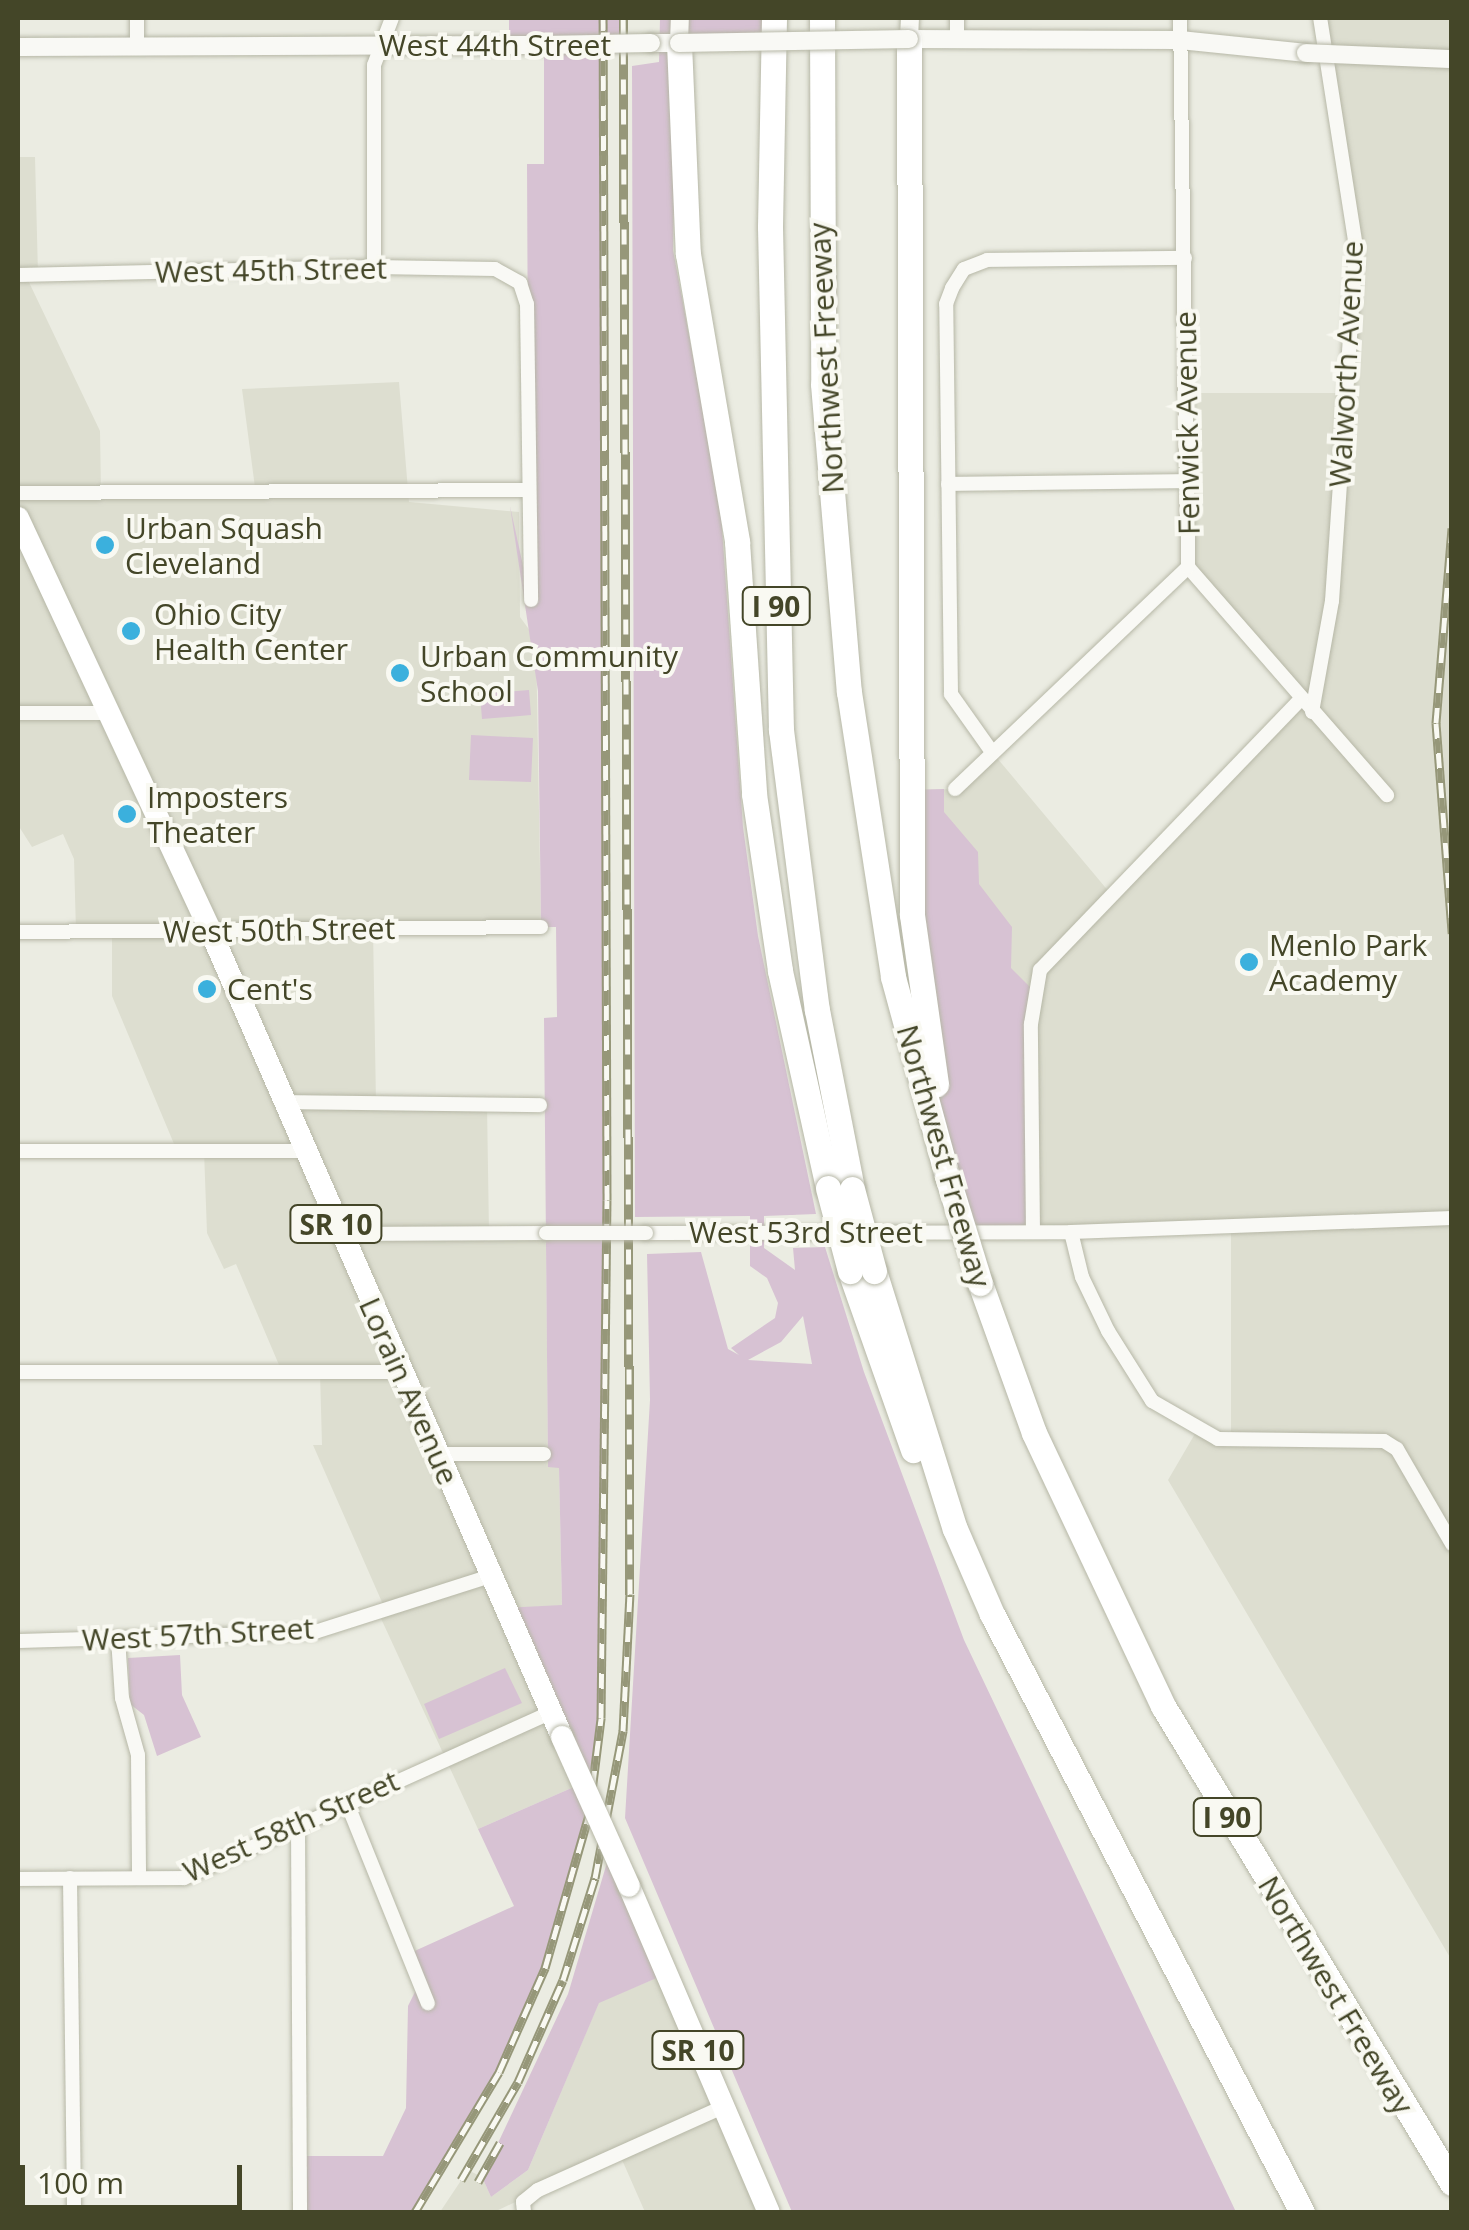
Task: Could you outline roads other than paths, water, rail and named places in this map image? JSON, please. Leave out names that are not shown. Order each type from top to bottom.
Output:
[{"type":"highway","name":"Northwest Freeway","points":[[774,18],[770,246],[781,730],[840,1188],[862,1271],[955,1529],[992,1614],[1302,2212]]},
{"type":"highway","name":"Northwest Freeway","points":[[822,18],[822,384],[849,692],[893,977],[945,1170],[980,1283],[1034,1433],[1163,1706],[1452,2184]]},
{"type":"highway","points":[[909,28],[912,915],[945,1170]]},
{"type":"highway","points":[[680,30],[688,254],[737,542],[754,794],[780,971],[840,1188]]},
{"type":"main road","name":"Lorain Avenue","points":[[18,518],[211,932],[398,1372],[629,1886],[769,2212]]},
{"type":"street","points":[[137,18],[137,48]]},
{"type":"street","points":[[374,267],[374,65],[392,18]]},
{"type":"street","points":[[957,18],[957,39]]},
{"type":"street","name":"Fenwick Avenue","points":[[955,789],[1188,567],[1180,18]]},
{"type":"street","name":"Walworth Avenue","points":[[1312,712],[1332,601],[1356,247],[1320,18]]},
{"type":"street","name":"West 44th Street","points":[[18,47],[651,44],[680,30],[909,28],[957,39],[1180,40],[1306,53],[1452,59]]},
{"type":"street","points":[[992,752],[950,694],[946,304],[952,288],[964,269],[987,260],[1184,258]]},
{"type":"street","name":"West 45th Street","points":[[18,275],[374,267],[494,269],[520,284],[527,304],[529,490]]},
{"type":"street","points":[[948,484],[1188,481]]},
{"type":"street","points":[[18,493],[529,490],[531,600]]},
{"type":"street","points":[[1188,567],[1388,796]]},
{"type":"street","points":[[1033,1232],[1031,1024],[1040,970],[1301,698]]},
{"type":"street","points":[[18,712],[108,713]]},
{"type":"street","name":"West 50th Street","points":[[18,932],[541,926]]},
{"type":"street","points":[[286,1102],[540,1106]]},
{"type":"street","points":[[18,1151],[303,1151]]},
{"type":"street","name":"West 53rd Street","points":[[340,1234],[1071,1232],[1452,1218]]},
{"type":"street","points":[[1071,1232],[1108,1332],[1152,1401],[1174,1418],[1218,1439],[1384,1441],[1397,1449],[1452,1544]]},
{"type":"street","points":[[18,1372],[398,1372]]},
{"type":"street","points":[[438,1454],[544,1454]]},
{"type":"street","name":"West 57th Street","points":[[18,1641],[315,1632],[491,1576]]},
{"type":"street","points":[[118,1638],[122,1698],[138,1755],[139,1878]]},
{"type":"street","name":"West 58th Street","points":[[18,1879],[184,1878],[551,1712]]},
{"type":"street","points":[[347,1804],[428,2003]]},
{"type":"street","points":[[298,1825],[300,2212]]},
{"type":"street","points":[[70,1878],[74,2212]]},
{"type":"street","points":[[524,2207],[723,2108]]},
{"type":"railway","points":[[415,2212],[499,2072],[545,1968],[589,1815],[601,1718],[607,1200],[603,18]]},
{"type":"railway","points":[[461,2180],[518,2082],[563,1980],[595,1878],[623,1731],[630,1594],[623,18]]},
{"type":"railway","points":[[1452,528],[1436,723],[1452,933]]},
{"type":"railway","points":[[478,2182],[500,2143]]},
{"type":"place","name":"Urban Squash Cleveland","points":[[105,545]]},
{"type":"place","name":"Ohio City Health Center","points":[[131,631]]},
{"type":"place","name":"Urban Community School","points":[[400,673]]},
{"type":"place","name":"Imposters Theater","points":[[127,814]]},
{"type":"place","name":"Menlo Park Academy","points":[[1249,962]]},
{"type":"place","name":"Cent's","points":[[207,989]]}]
